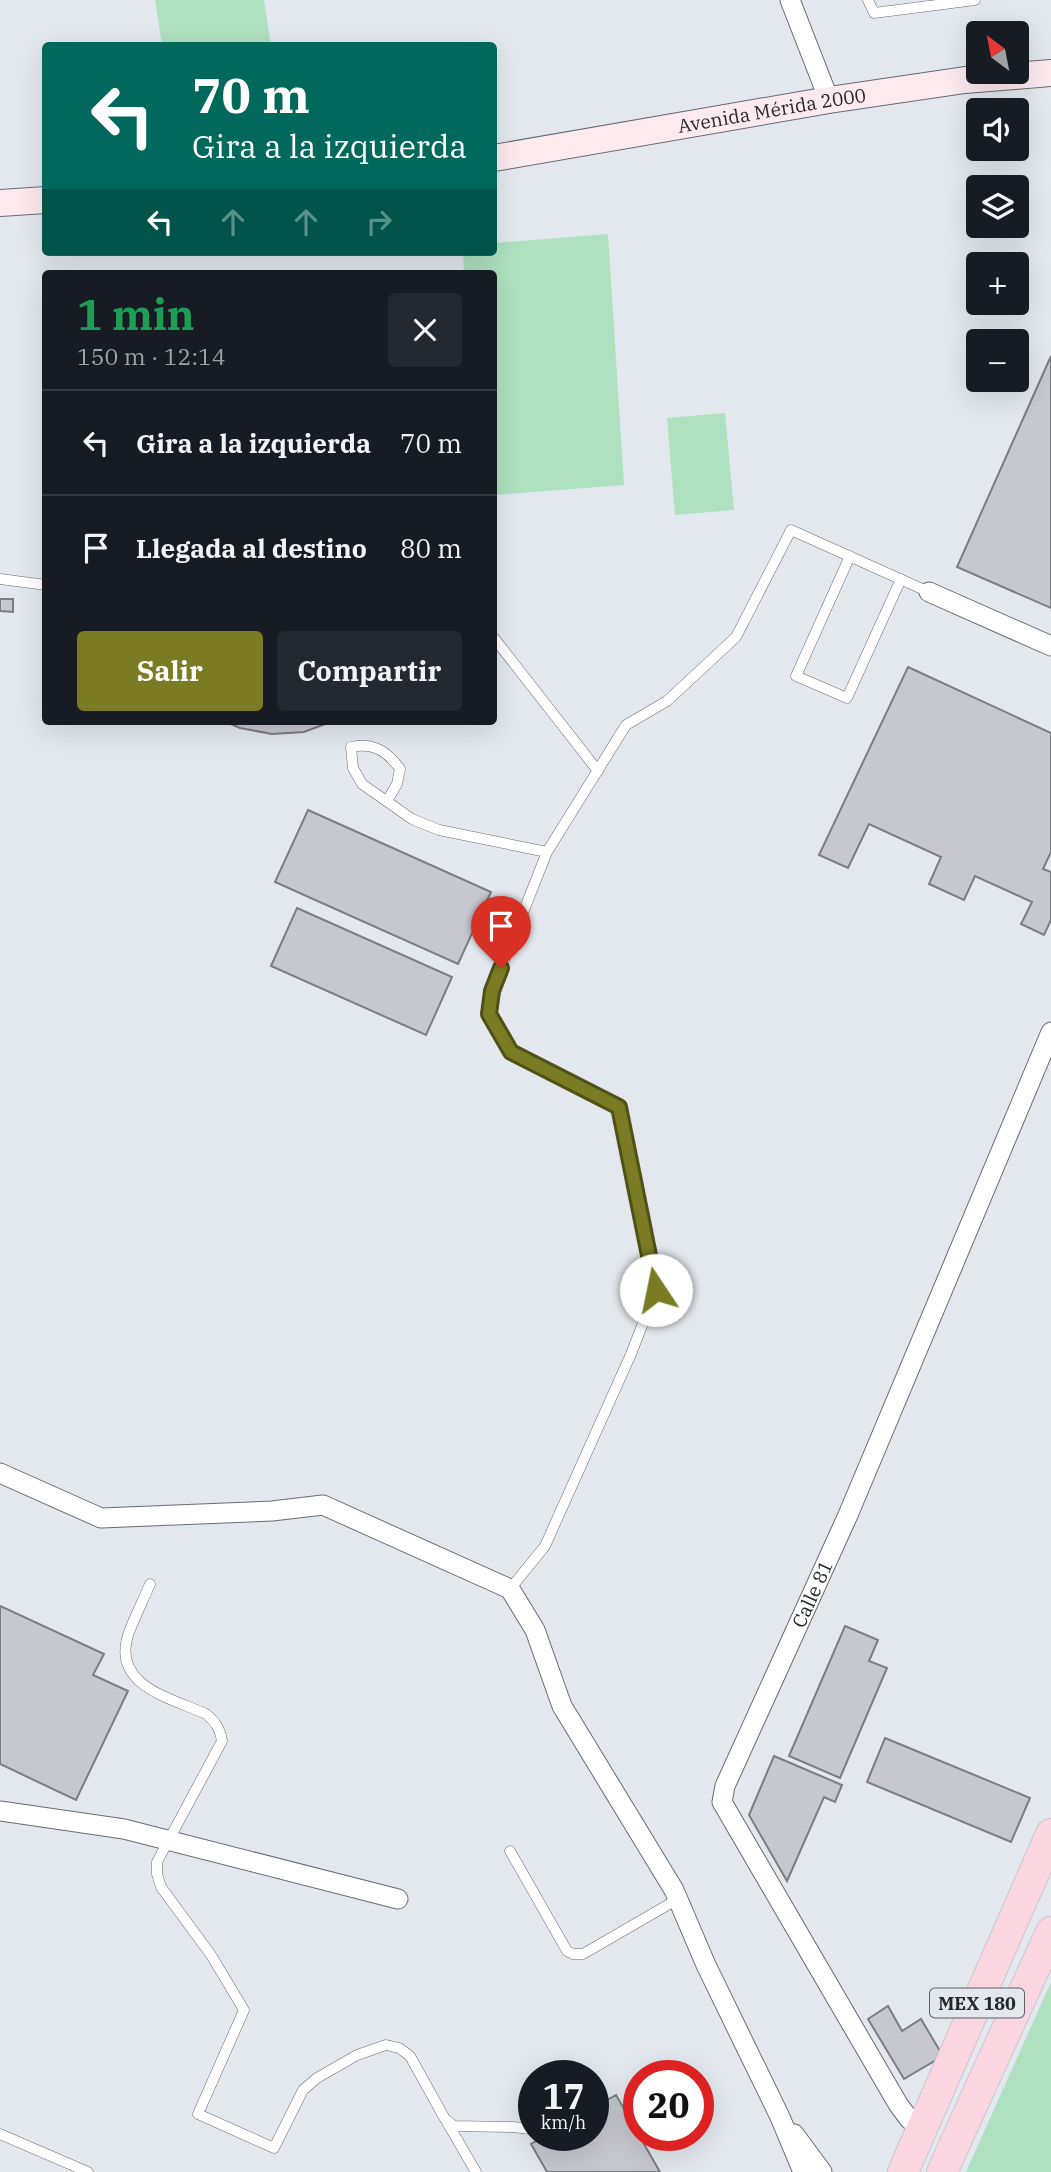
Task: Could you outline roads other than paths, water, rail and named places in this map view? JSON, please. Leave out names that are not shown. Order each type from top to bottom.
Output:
[{"type":"main road","name":"Avenida Mérida 2000","points":[[497,157],[829,100],[965,80],[1051,73]]},
{"type":"main road","points":[[0,203],[42,200]]},
{"type":"main road","name":"MEX 180","points":[[903,2172],[1051,1834]]},
{"type":"main road","name":"MEX 180","points":[[942,2172],[1051,1933]]},
{"type":"street","points":[[790,0],[829,100]]},
{"type":"street","points":[[929,592],[1051,646]]},
{"type":"street","name":"Calle 81","points":[[921,2129],[898,2104],[722,1802],[725,1786],[848,1515],[1051,1032]]},
{"type":"street","points":[[0,1473],[101,1518],[272,1511],[323,1504],[510,1589],[536,1630],[562,1706],[678,1899],[803,2172]]},
{"type":"street","points":[[0,1811],[124,1829],[398,1899]]},
{"type":"street","points":[[780,2117],[822,2172]]},
{"type":"lane","points":[[868,0],[874,13],[975,0]]},
{"type":"lane","points":[[510,1589],[545,1546],[631,1354],[656,1290],[619,1107],[511,1052],[489,1014],[492,991],[547,852],[626,725],[667,701],[736,637],[791,530],[929,592]]},
{"type":"lane","points":[[850,556],[796,676],[847,698],[901,579]]},
{"type":"lane","points":[[0,579],[42,584]]},
{"type":"lane","points":[[497,642],[598,771]]},
{"type":"lane","points":[[387,801],[397,785],[400,769],[393,759],[380,750],[364,744],[351,747],[353,768],[362,784],[412,819],[439,830],[547,852]]},
{"type":"lane","points":[[150,1584],[128,1635],[125,1652],[128,1664],[134,1676],[144,1686],[206,1714],[215,1721],[222,1741],[157,1862],[156,1874],[211,1955],[244,2010],[198,2114],[274,2148],[303,2090],[317,2078],[357,2055],[386,2045],[399,2048],[411,2056],[476,2172]]},
{"type":"lane","points":[[510,1851],[567,1951],[573,1954],[583,1954],[678,1899]]},
{"type":"lane","points":[[445,2119],[454,2126],[518,2128]]},
{"type":"lane","points":[[0,2134],[88,2172]]}]
